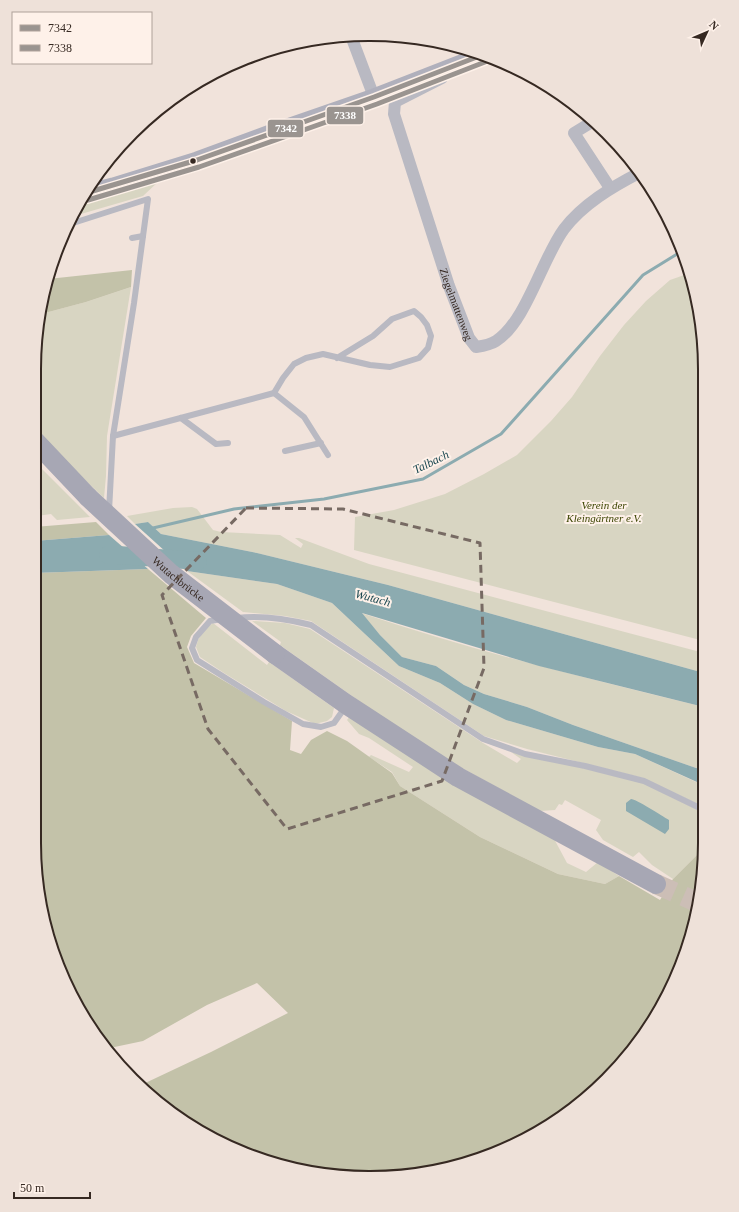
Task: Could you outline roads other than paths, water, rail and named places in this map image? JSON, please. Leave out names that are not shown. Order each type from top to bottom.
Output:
[{"type":"highway","points":[[41,447],[72,480]]},
{"type":"highway","points":[[41,457],[72,480]]},
{"type":"highway","name":"Wutachbrücke","points":[[72,480],[88,497],[171,574],[275,654],[346,704],[458,777],[656,884]]},
{"type":"main road","points":[[94,191],[197,160],[374,97],[474,58]]},
{"type":"street","points":[[352,42],[374,97]]},
{"type":"street","name":"Ziegelmattenweg","points":[[449,67],[444,77],[395,102],[394,114],[449,286],[469,338],[476,347],[487,346],[497,341],[508,330],[523,308],[563,230],[573,219],[610,188]]},
{"type":"street","points":[[588,125],[574,133],[610,188],[634,175]]},
{"type":"lane","points":[[75,224],[148,199],[134,304],[113,436],[109,517]]},
{"type":"lane","points":[[132,238],[144,236]]},
{"type":"lane","points":[[113,436],[274,393],[294,364],[306,358],[323,354],[337,358],[352,360],[370,365],[390,366],[419,358],[428,348],[431,336],[427,325],[414,311],[392,319],[373,336],[337,358]]},
{"type":"lane","points":[[274,393],[304,418],[328,455]]},
{"type":"lane","points":[[181,418],[216,444],[228,443]]},
{"type":"lane","points":[[285,451],[320,443]]},
{"type":"lane","points":[[346,704],[334,723],[322,727],[303,724],[264,702],[197,660],[192,648],[196,637],[210,621],[255,617],[285,619],[311,625],[483,739],[525,754],[585,766],[644,781],[698,807]]},
{"type":"water","points":[[148,522],[161,534],[257,553],[388,585],[698,671],[698,706],[539,666],[362,613],[380,635],[402,657],[436,666],[464,685],[484,694],[527,707],[573,725],[698,768],[698,782],[635,754],[598,747],[506,720],[473,704],[440,683],[399,666],[332,603],[277,584],[187,571],[135,524]]},
{"type":"water","points":[[109,535],[148,569],[41,573],[41,540]]},
{"type":"water","points":[[631,799],[669,820],[669,829],[665,834],[626,811],[626,803]]},
{"type":"waterway","name":"Talbach","points":[[153,528],[234,509],[324,499],[423,479],[501,434],[643,275],[677,254]]},
{"type":"waterway","name":"Wutach","points":[[108,555],[198,561]]},
{"type":"tunnel","points":[[656,884],[693,900]]},
{"type":"park label","name":"Verein der Kleingärtner e.V.","points":[[604,511]]}]
